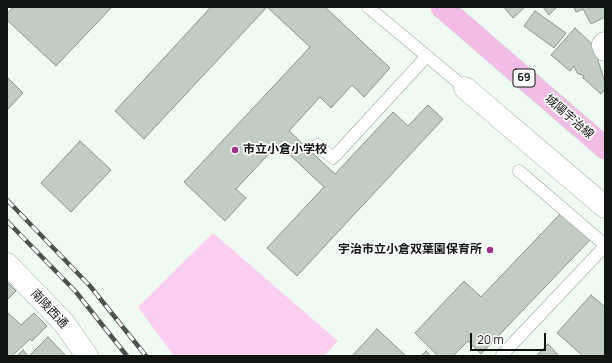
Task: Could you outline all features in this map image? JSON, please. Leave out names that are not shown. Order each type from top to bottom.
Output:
[{"type":"main road","name":"城陽宇治線","points":[[442,7],[605,148]]},
{"type":"street","points":[[605,43],[603,45],[605,50]]},
{"type":"street","points":[[465,88],[605,207]]},
{"type":"street","name":"南陵西通","points":[[7,264],[64,323],[88,356]]},
{"type":"lane","points":[[368,7],[465,88]]},
{"type":"lane","points":[[317,145],[333,158],[427,56]]},
{"type":"lane","points":[[502,355],[605,245],[519,171]]},
{"type":"shaded area","points":[[213,233],[338,341],[324,356],[174,356],[138,307]]},
{"type":"building","points":[[13,7],[112,7],[56,66],[7,20],[7,14]]},
{"type":"building","points":[[211,7],[267,7],[144,139],[115,111]]},
{"type":"building","points":[[267,7],[325,7],[390,68],[364,97],[352,85],[331,108],[320,97],[289,131],[335,174],[393,112],[408,126],[428,105],[443,119],[297,276],[267,248],[324,187],[278,144],[236,189],[246,198],[225,221],[184,182],[310,47]]},
{"type":"building","points":[[504,7],[525,7],[513,18]]},
{"type":"building","points":[[543,7],[557,7],[549,15]]},
{"type":"building","points":[[574,7],[605,7],[605,17],[591,24],[583,9],[576,12]]},
{"type":"building","points":[[535,11],[566,33],[554,48],[524,26]]},
{"type":"building","points":[[575,28],[593,45],[605,82],[605,89],[601,94],[583,78],[584,76],[577,73],[574,66],[570,71],[551,55]]},
{"type":"building","points":[[7,77],[23,93],[7,110]]},
{"type":"building","points":[[80,141],[111,170],[71,212],[41,183]]},
{"type":"building","points":[[561,213],[590,240],[481,354],[468,341],[453,356],[438,356],[415,333],[464,281],[481,297]]},
{"type":"building","points":[[7,282],[16,291],[7,300]]},
{"type":"building","points":[[591,295],[605,307],[605,356],[583,356],[557,333]]},
{"type":"building","points":[[7,312],[21,325],[34,313],[47,326],[32,341],[30,339],[12,356],[7,354]]},
{"type":"building","points":[[377,329],[406,356],[352,356]]},
{"type":"building","points":[[48,337],[65,355],[64,356],[29,356]]},
{"type":"building","points":[[548,344],[559,356],[536,356]]},
{"type":"building","points":[[23,350],[28,356],[17,356]]},
{"type":"building","points":[[426,351],[431,356],[421,356]]},
{"type":"railway","points":[[7,200],[90,286],[146,356]]},
{"type":"railway","points":[[7,221],[76,292],[127,356]]},
{"type":"place","name":"市立小倉小学校","points":[[235,150]]},
{"type":"place","name":"宇治市立小倉双葉園保育所","points":[[490,250]]}]
